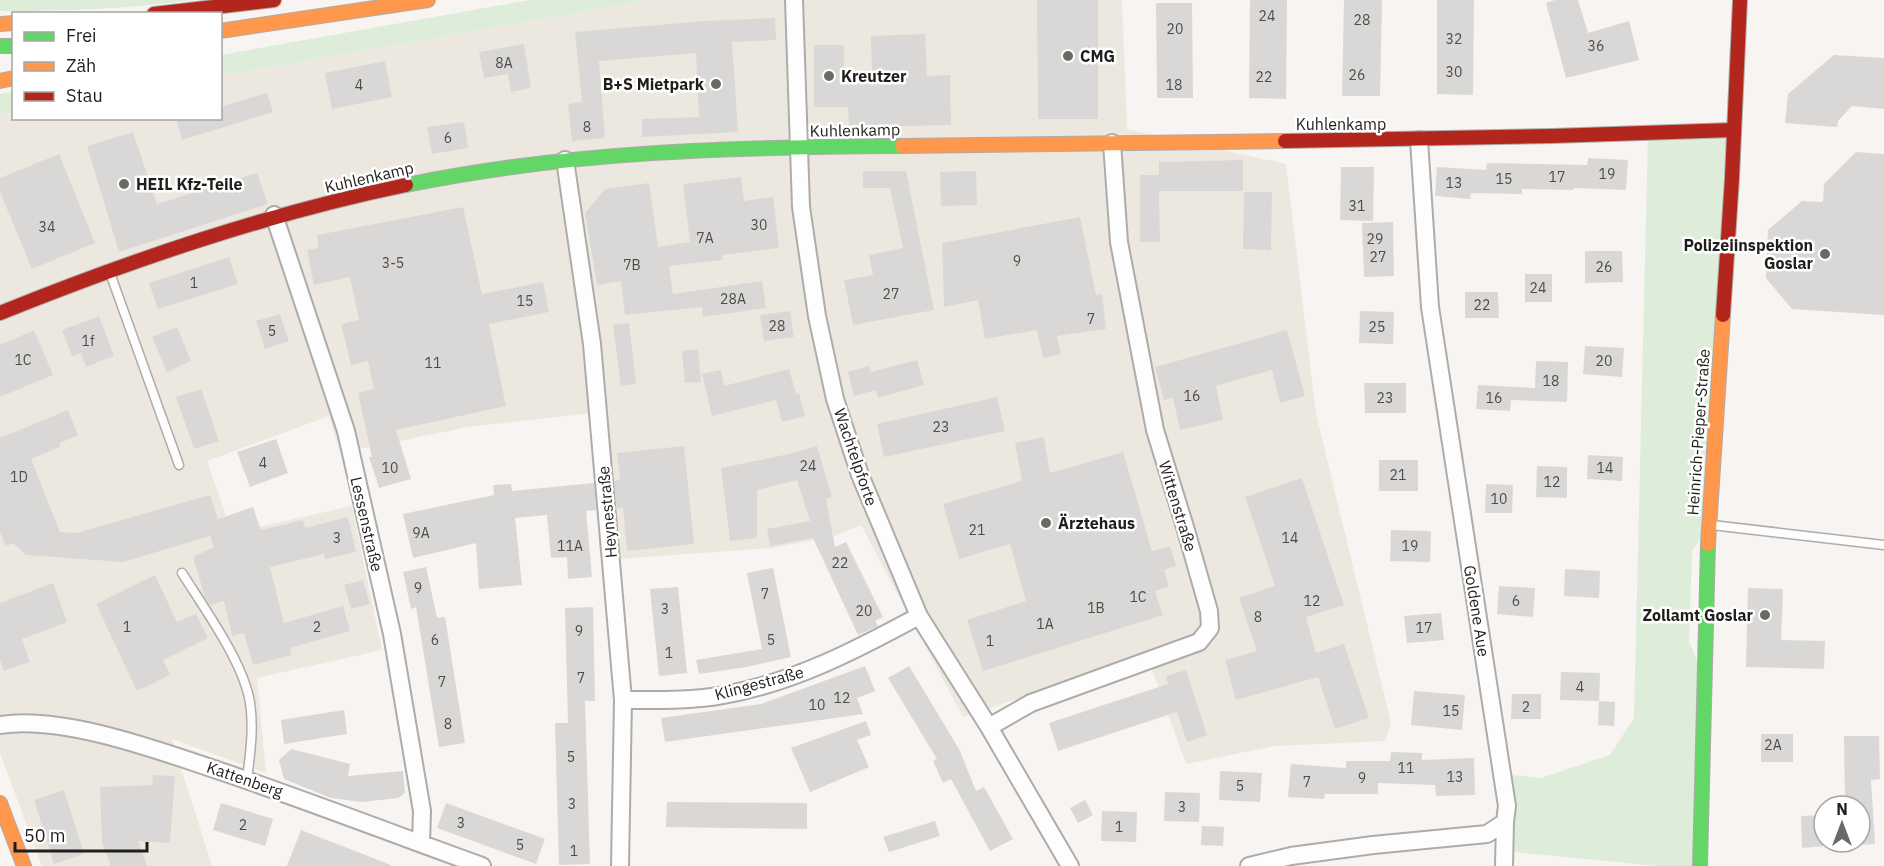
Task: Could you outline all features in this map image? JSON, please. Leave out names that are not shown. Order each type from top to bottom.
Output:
[{"type":"main road","points":[[171,12],[274,0]]},
{"type":"main road","points":[[222,31],[428,0]]},
{"type":"main road","name":"Heinrich-Pieper-Straße","points":[[1700,866],[1709,524],[1732,178],[1740,0]]},
{"type":"main road","points":[[222,36],[259,26]]},
{"type":"main road","name":"Kuhlenkamp","points":[[0,313],[109,270],[274,215],[420,182],[565,160],[683,150],[798,147],[1419,140],[1733,130]]},
{"type":"main road","points":[[0,803],[24,866]]},
{"type":"street","name":"Wachtelpforte","points":[[794,0],[801,207],[806,252],[835,399],[860,475],[919,616],[989,727],[1070,866]]},
{"type":"street","name":"Goldene Aue","points":[[1419,140],[1430,308],[1507,806],[1504,866]]},
{"type":"street","name":"Wittenstraße","points":[[989,727],[1031,703],[1199,642],[1209,628],[1209,612],[1155,430],[1119,242],[1112,143]]},
{"type":"street","name":"Heynestraße","points":[[565,160],[592,344],[623,700],[620,866]]},
{"type":"street","name":"Lessenstraße","points":[[274,215],[346,431],[392,634],[422,811],[421,843]]},
{"type":"street","name":"Klingestraße","points":[[623,700],[665,700],[723,695],[791,678],[848,654],[919,616]]},
{"type":"street","name":"Kattenberg","points":[[0,726],[14,723],[44,724],[100,734],[248,780],[421,843],[474,865]]},
{"type":"street","points":[[1249,866],[1291,856],[1487,834],[1505,822]]},
{"type":"lane","points":[[109,270],[179,465]]},
{"type":"lane","points":[[1709,524],[1884,545]]},
{"type":"lane","points":[[183,573],[235,659],[250,701],[252,738],[248,780]]},
{"type":"shaded area","points":[[650,0],[1122,0],[1127,129],[1286,164],[1316,414],[1391,723],[1385,741],[1275,746],[1186,764],[1147,656],[963,717],[861,525],[835,536],[772,548],[604,560],[592,413],[468,427],[340,453],[329,416],[207,461],[232,533],[352,506],[382,650],[257,678],[266,773],[172,739],[212,866],[42,866],[0,753],[0,115],[12,113],[12,120],[222,120],[222,76]]},
{"type":"green space","points":[[0,0],[193,0],[97,9],[0,11]]},
{"type":"green space","points":[[529,0],[650,0],[222,76],[222,55]]},
{"type":"green space","points":[[12,92],[12,113],[0,115],[0,94]]},
{"type":"green space","points":[[1733,130],[1709,524],[1692,552],[1689,642],[1704,675],[1700,866],[1657,866],[1504,851],[1502,774],[1541,778],[1610,755],[1634,718],[1648,134]]},
{"type":"building","name":"CMG","points":[[1037,0],[1098,0],[1098,119],[1038,119]]},
{"type":"building","points":[[1250,0],[1287,0],[1286,99],[1249,98]]},
{"type":"building","points":[[1344,0],[1382,0],[1380,96],[1342,96]]},
{"type":"building","points":[[1437,0],[1474,0],[1473,95],[1437,94]]},
{"type":"building","points":[[1555,0],[1578,0],[1588,33],[1629,21],[1639,60],[1566,78],[1546,3]]},
{"type":"building","points":[[1156,3],[1192,3],[1193,98],[1157,98]]},
{"type":"building","name":"B+S Mietpark","points":[[775,18],[776,40],[732,42],[738,132],[642,137],[642,119],[699,117],[696,53],[599,61],[605,138],[572,141],[568,104],[582,102],[575,32],[705,21]]},
{"type":"building","points":[[925,34],[927,76],[950,75],[951,125],[849,127],[848,107],[814,107],[814,45],[844,45],[844,77],[872,77],[871,36]]},
{"type":"building","points":[[524,44],[531,88],[511,92],[508,74],[484,78],[479,52]]},
{"type":"building","points":[[1834,55],[1884,58],[1884,109],[1852,106],[1838,121],[1837,127],[1785,123],[1788,94]]},
{"type":"building","points":[[385,61],[392,97],[332,109],[325,73]]},
{"type":"building","points":[[267,93],[273,112],[182,140],[177,120],[222,120],[222,106]]},
{"type":"building","points":[[464,122],[468,148],[432,154],[427,127]]},
{"type":"building","name":"HEIL Kfz-Teile","points":[[133,132],[157,204],[257,173],[268,204],[119,252],[87,146]]},
{"type":"building","name":"Polizeiinspektion Goslar","points":[[1856,152],[1884,154],[1884,315],[1792,309],[1766,278],[1768,230],[1802,201],[1823,202],[1824,184]]},
{"type":"building","points":[[59,154],[95,243],[32,269],[0,192],[0,178]]},
{"type":"building","points":[[1588,158],[1628,160],[1626,190],[1522,189],[1522,194],[1471,193],[1470,199],[1435,196],[1437,167],[1486,170],[1487,163],[1587,165]]},
{"type":"building","points":[[1243,160],[1243,191],[1159,191],[1160,242],[1140,242],[1140,175],[1159,175],[1159,162]]},
{"type":"building","points":[[1341,167],[1374,167],[1373,221],[1340,220]]},
{"type":"building","points":[[863,171],[906,171],[934,310],[853,325],[844,280],[873,275],[869,255],[903,248],[890,188],[863,188]]},
{"type":"building","points":[[976,171],[977,205],[941,206],[940,172]]},
{"type":"building","points":[[741,177],[744,201],[773,197],[779,248],[722,255],[723,260],[669,266],[673,294],[762,281],[766,308],[703,317],[702,307],[625,315],[621,281],[597,285],[585,213],[605,189],[649,183],[658,247],[690,242],[683,184]]},
{"type":"building","points":[[1244,192],[1272,192],[1271,250],[1243,249]]},
{"type":"building","points":[[463,207],[482,294],[543,282],[549,312],[489,324],[506,406],[396,430],[411,479],[379,488],[369,457],[372,457],[358,393],[374,389],[368,361],[351,365],[341,324],[359,320],[350,277],[314,285],[307,250],[318,248],[317,235]]},
{"type":"building","points":[[1080,217],[1096,295],[1102,294],[1106,329],[1057,336],[1061,354],[1043,358],[1037,330],[985,339],[978,300],[944,307],[942,243]]},
{"type":"building","points":[[1393,222],[1394,276],[1364,277],[1362,223]]},
{"type":"building","points":[[1585,251],[1622,251],[1623,282],[1585,283]]},
{"type":"building","points":[[229,257],[238,284],[158,309],[149,283]]},
{"type":"building","points":[[1525,274],[1552,274],[1552,302],[1525,302]]},
{"type":"building","points":[[1465,292],[1498,292],[1499,318],[1465,318]]},
{"type":"building","points":[[790,311],[794,337],[764,341],[760,315]]},
{"type":"building","points":[[1360,311],[1394,312],[1393,344],[1359,343]]},
{"type":"building","points":[[280,314],[289,341],[265,349],[256,321]]},
{"type":"building","points":[[99,316],[114,356],[86,367],[81,353],[72,356],[62,330]]},
{"type":"building","points":[[629,323],[636,384],[621,386],[613,325]]},
{"type":"building","points":[[177,327],[191,361],[167,372],[152,337]]},
{"type":"building","points":[[34,330],[53,375],[0,397],[0,345]]},
{"type":"building","points":[[1287,330],[1305,396],[1280,403],[1272,370],[1216,386],[1223,420],[1180,430],[1173,398],[1164,400],[1155,367]]},
{"type":"building","points":[[1585,346],[1624,348],[1622,377],[1583,374]]},
{"type":"building","points":[[698,349],[701,382],[685,383],[682,351]]},
{"type":"building","points":[[917,360],[924,385],[878,398],[876,390],[854,396],[848,372],[869,366],[871,372]]},
{"type":"building","points":[[1536,361],[1568,362],[1567,402],[1511,400],[1510,411],[1476,409],[1478,385],[1535,388]]},
{"type":"building","points":[[789,369],[805,416],[782,422],[776,400],[712,416],[702,374],[721,370],[724,386]]},
{"type":"building","points":[[1364,383],[1406,383],[1406,413],[1365,413]]},
{"type":"building","points":[[201,389],[219,441],[194,449],[176,397]]},
{"type":"building","points":[[997,397],[1005,431],[884,457],[877,424]]},
{"type":"building","points":[[68,410],[78,435],[60,443],[60,447],[31,459],[60,532],[76,533],[210,495],[218,519],[253,507],[261,530],[303,520],[305,528],[348,517],[356,552],[325,559],[324,554],[270,567],[284,623],[343,606],[350,631],[290,648],[292,655],[253,665],[244,633],[232,636],[224,601],[210,605],[205,597],[193,557],[214,547],[210,536],[123,562],[26,555],[13,543],[6,546],[0,532],[0,438]]},
{"type":"building","points":[[1044,437],[1050,473],[1123,452],[1152,551],[1170,546],[1176,566],[1164,570],[1169,586],[1155,591],[1163,615],[983,671],[967,620],[1026,601],[1010,544],[959,559],[943,504],[1022,481],[1015,443]]},
{"type":"building","points":[[276,439],[288,473],[250,487],[237,452]]},
{"type":"building","points":[[684,446],[694,544],[627,551],[623,508],[617,508],[614,481],[620,480],[617,453]]},
{"type":"building","points":[[817,446],[832,497],[826,499],[835,547],[846,542],[883,617],[875,621],[878,626],[858,635],[813,538],[770,546],[767,529],[810,521],[797,480],[757,490],[757,538],[730,541],[721,468]]},
{"type":"building","points":[[1588,455],[1623,457],[1622,481],[1587,479]]},
{"type":"building","points":[[1379,460],[1418,460],[1418,491],[1379,491]]},
{"type":"building","points":[[1537,466],[1567,467],[1567,498],[1536,497]]},
{"type":"building","points":[[1302,478],[1344,605],[1306,617],[1316,653],[1344,644],[1369,718],[1335,729],[1318,677],[1236,700],[1225,660],[1257,651],[1239,598],[1275,586],[1245,497]]},
{"type":"building","points":[[594,483],[596,510],[586,511],[592,577],[568,579],[567,557],[551,558],[547,515],[515,518],[522,585],[479,589],[476,543],[413,558],[403,514],[494,495],[493,485],[511,484],[512,491]]},
{"type":"building","points":[[1486,484],[1513,485],[1512,513],[1485,513]]},
{"type":"building","points":[[1391,530],[1431,531],[1430,562],[1390,561]]},
{"type":"building","points":[[426,567],[437,618],[445,617],[465,743],[439,747],[416,607],[411,609],[403,572]]},
{"type":"building","points":[[773,568],[791,657],[699,674],[696,660],[762,649],[747,573]]},
{"type":"building","points":[[1565,569],[1600,571],[1599,598],[1564,596]]},
{"type":"building","points":[[155,575],[177,622],[196,614],[208,638],[163,660],[170,675],[137,691],[96,604]]},
{"type":"building","points":[[363,580],[370,604],[351,609],[344,585]]},
{"type":"building","points":[[53,583],[67,622],[22,639],[30,662],[4,671],[0,660],[0,603]]},
{"type":"building","points":[[1499,586],[1535,588],[1533,617],[1497,614]]},
{"type":"building","points":[[678,587],[687,673],[659,676],[650,589]]},
{"type":"building","name":"Zollamt Goslar","points":[[1748,588],[1783,589],[1781,640],[1825,641],[1824,669],[1746,667]]},
{"type":"building","points":[[593,607],[595,701],[585,701],[590,864],[559,865],[555,723],[568,723],[565,608]]},
{"type":"building","points":[[1441,613],[1444,640],[1407,643],[1404,616]]},
{"type":"building","points":[[865,666],[875,691],[857,698],[863,714],[665,742],[661,718],[761,704]]},
{"type":"building","points":[[909,666],[959,749],[976,791],[984,787],[1013,839],[990,851],[951,779],[943,783],[933,761],[937,759],[888,678]]},
{"type":"building","points":[[1186,670],[1207,735],[1187,742],[1177,712],[1058,751],[1049,723],[1168,684],[1166,676]]},
{"type":"building","points":[[1561,672],[1600,673],[1599,701],[1560,700]]},
{"type":"building","points":[[1414,691],[1465,695],[1462,730],[1411,725]]},
{"type":"building","points":[[1512,694],[1541,694],[1541,719],[1511,719]]},
{"type":"building","points":[[1599,701],[1615,702],[1614,726],[1598,725]]},
{"type":"building","points":[[344,710],[347,734],[284,744],[281,720]]},
{"type":"building","points":[[866,721],[871,735],[857,740],[869,767],[810,792],[791,748]]},
{"type":"building","points":[[1761,734],[1793,734],[1793,762],[1761,762]]},
{"type":"building","points":[[1844,736],[1879,736],[1880,779],[1871,780],[1872,794],[1845,794]]},
{"type":"building","points":[[291,749],[350,764],[348,776],[403,771],[405,793],[398,798],[362,802],[331,798],[284,779],[279,760]]},
{"type":"building","points":[[1391,752],[1422,753],[1422,760],[1474,758],[1475,795],[1436,796],[1435,785],[1378,783],[1378,794],[1325,794],[1324,799],[1288,797],[1291,764],[1346,768],[1346,761],[1390,761]]},
{"type":"building","points":[[1220,771],[1262,773],[1260,802],[1219,800]]},
{"type":"building","points":[[153,775],[175,776],[170,843],[138,841],[147,866],[111,866],[102,843],[100,787],[152,785]]},
{"type":"building","points":[[64,790],[84,854],[54,864],[34,800]]},
{"type":"building","points":[[1165,792],[1200,793],[1199,822],[1164,821]]},
{"type":"building","points":[[1872,796],[1875,844],[1872,844]]},
{"type":"building","points":[[1085,800],[1093,815],[1078,823],[1070,808]]},
{"type":"building","points":[[667,802],[807,803],[807,829],[666,827]]},
{"type":"building","points":[[221,803],[273,819],[265,846],[213,830]]},
{"type":"building","points":[[446,803],[545,839],[536,864],[437,828]]},
{"type":"building","points":[[1102,811],[1137,812],[1136,842],[1101,841]]},
{"type":"building","points":[[1801,816],[1812,816],[1812,847],[1802,848]]},
{"type":"building","points":[[935,821],[940,836],[889,852],[883,837]]},
{"type":"building","points":[[1202,826],[1224,827],[1223,846],[1201,845]]},
{"type":"building","points":[[301,830],[391,865],[287,866]]},
{"type":"traffic: fast","points":[[0,46],[12,46]]},
{"type":"traffic: fast","points":[[406,185],[529,165],[653,153],[902,146]]},
{"type":"traffic: fast","points":[[1700,866],[1708,544]]},
{"type":"traffic: slow","points":[[222,31],[428,0]]},
{"type":"traffic: slow","points":[[0,24],[12,23]]},
{"type":"traffic: slow","points":[[0,81],[12,78]]},
{"type":"traffic: slow","points":[[902,146],[1285,141]]},
{"type":"traffic: slow","points":[[1708,544],[1723,315]]},
{"type":"traffic: slow","points":[[0,803],[24,866]]},
{"type":"traffic: jam","points":[[171,12],[274,0]]},
{"type":"traffic: jam","points":[[1723,315],[1740,0]]},
{"type":"traffic: jam","points":[[1285,141],[1733,130]]},
{"type":"traffic: jam","points":[[0,313],[200,240],[302,210],[406,185]]},
{"type":"place","name":"CMG","points":[[1068,56]]},
{"type":"place","name":"Kreutzer","points":[[829,76]]},
{"type":"place","name":"B+S Mietpark","points":[[716,84]]},
{"type":"place","name":"HEIL Kfz-Teile","points":[[124,184]]},
{"type":"place","name":"Polizeiinspektion Goslar","points":[[1825,254]]},
{"type":"place","name":"Ärztehaus","points":[[1046,523]]},
{"type":"place","name":"Zollamt Goslar","points":[[1765,615]]}]
